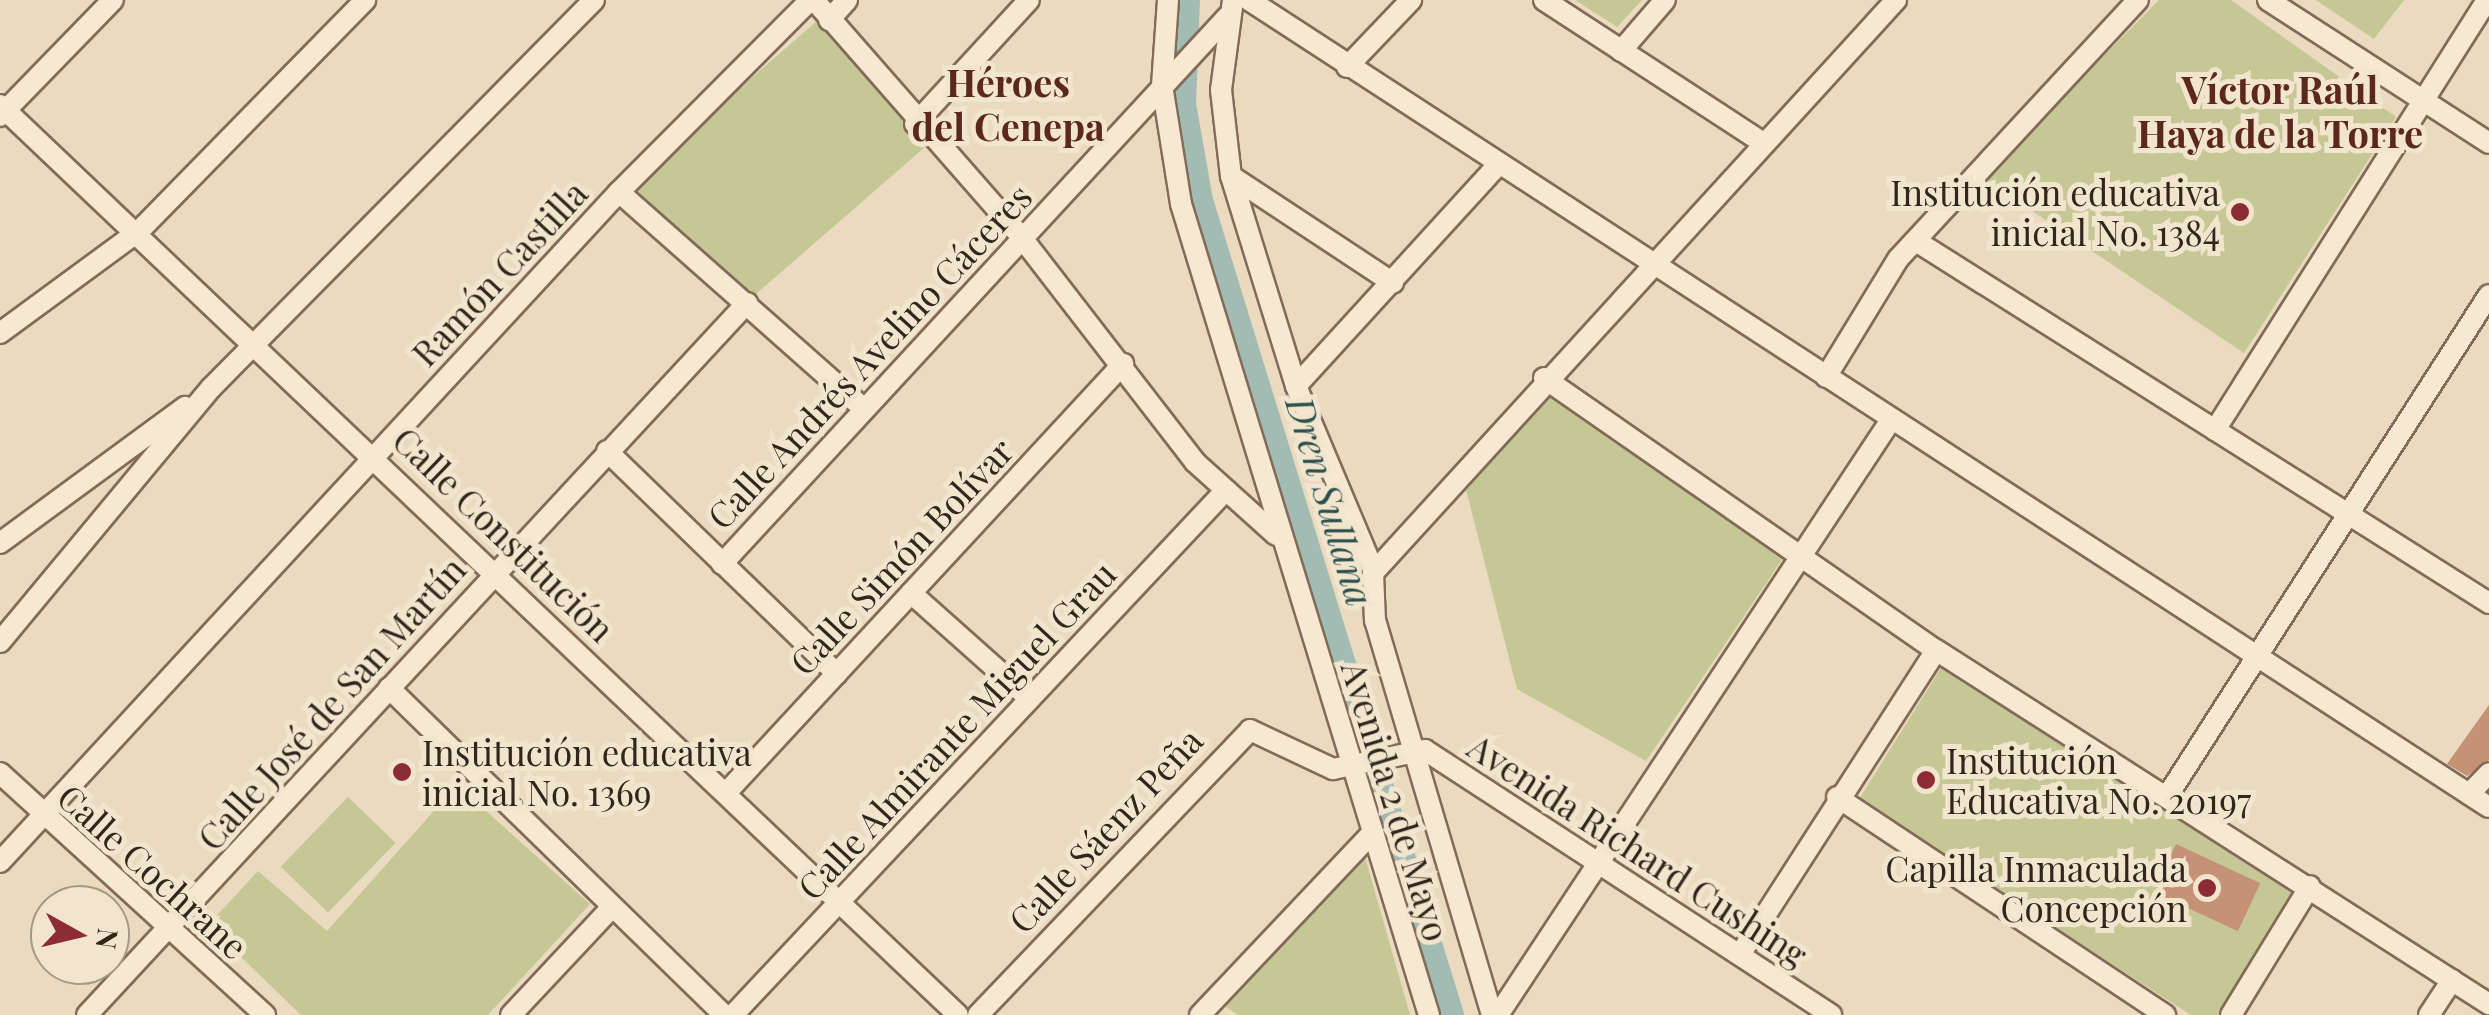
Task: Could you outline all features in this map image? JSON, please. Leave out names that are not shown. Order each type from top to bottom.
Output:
[{"type":"street","points":[[2,111],[113,0]]},
{"type":"street","points":[[0,333],[140,230],[364,0]]},
{"type":"street","points":[[0,642],[211,388],[594,0]]},
{"type":"street","points":[[812,0],[915,124],[1022,238],[1226,490],[1283,544]]},
{"type":"street","name":"Ramón Castilla","points":[[0,862],[619,192],[812,0]]},
{"type":"street","points":[[829,20],[848,0]]},
{"type":"street","points":[[915,124],[1029,0]]},
{"type":"street","name":"Avenida 2 de Mayo","points":[[1168,0],[1168,80],[1181,204],[1369,836],[1429,1015]]},
{"type":"street","points":[[1249,0],[1496,167],[1652,262],[2489,807]]},
{"type":"street","points":[[1347,67],[1411,0]]},
{"type":"street","points":[[1544,0],[1762,144]]},
{"type":"street","points":[[1621,51],[1665,0]]},
{"type":"street","points":[[1374,572],[1544,378],[1896,0]]},
{"type":"street","points":[[1826,377],[1916,241],[2138,0]]},
{"type":"street","points":[[2268,0],[2489,144]]},
{"type":"street","points":[[2214,430],[2486,0]]},
{"type":"street","points":[[1225,15],[1221,90],[1230,176],[1296,386],[1374,572],[1374,621],[1409,754],[1498,1015]]},
{"type":"street","name":"Calle Andrés Avelino Cáceres","points":[[722,564],[1225,15]]},
{"type":"street","name":"Calle Constitución","points":[[2,111],[140,230],[958,1015]]},
{"type":"street","points":[[1296,386],[1496,167]]},
{"type":"street","points":[[1230,176],[1393,283]]},
{"type":"street","points":[[619,192],[864,409]]},
{"type":"street","points":[[1916,241],[2214,430],[2486,594]]},
{"type":"street","points":[[2168,795],[2354,516],[2489,295]]},
{"type":"street","name":"Calle José de San Martín","points":[[88,1015],[170,930],[495,570],[747,303]]},
{"type":"street","name":"Calle Simón Bolívar","points":[[726,793],[1124,364]]},
{"type":"street","points":[[1544,378],[1936,650],[2489,1004]]},
{"type":"street","points":[[0,543],[211,388]]},
{"type":"street","points":[[1498,1015],[1891,420]]},
{"type":"street","points":[[607,451],[836,674]]},
{"type":"street","name":"Calle Almirante Miguel Grau","points":[[733,1015],[1226,490]]},
{"type":"street","points":[[911,593],[1030,699]]},
{"type":"street","points":[[1741,953],[1837,798],[1936,650]]},
{"type":"street","points":[[389,688],[724,1015]]},
{"type":"street","name":"Calle Sáenz Peña","points":[[978,1015],[1234,739],[1266,731],[1316,764],[1352,769]]},
{"type":"street","name":"Avenida Richard Cushing","points":[[1409,754],[1425,750],[1831,1015]]},
{"type":"street","points":[[1352,769],[1409,754]]},
{"type":"street","points":[[2469,794],[2489,773]]},
{"type":"street","name":"Calle Cochrane","points":[[0,774],[265,1015]]},
{"type":"street","points":[[1837,798],[2166,1015]]},
{"type":"street","points":[[1211,1012],[1369,836]]},
{"type":"street","points":[[2231,1015],[2310,886]]},
{"type":"street","points":[[511,1015],[611,908]]},
{"type":"street","points":[[2428,1015],[2452,980]]},
{"type":"green space","points":[[1575,0],[1642,0],[1617,27]]},
{"type":"green space","points":[[2159,0],[2231,0],[2396,117],[2244,353],[1983,178]]},
{"type":"green space","points":[[2316,0],[2404,0],[2374,39]]},
{"type":"green space","points":[[817,21],[926,146],[736,312],[627,186]]},
{"type":"green space","points":[[1554,384],[1783,558],[1646,761],[1517,689],[1464,482]]},
{"type":"green space","points":[[1944,663],[2299,892],[2218,1015],[2191,1015],[1858,801]]},
{"type":"green space","points":[[457,785],[590,904],[488,1015],[301,1015],[208,925],[258,871],[327,931]]},
{"type":"green space","points":[[348,797],[395,843],[328,913],[281,867]]},
{"type":"green space","points":[[1363,850],[1410,1015],[1238,1015],[1222,1004]]},
{"type":"building","points":[[2489,705],[2489,760],[2467,776],[2447,764]]},
{"type":"building","name":"Capilla Inmaculada Concepción","points":[[2176,844],[2260,883],[2238,931],[2154,892]]},
{"type":"waterway","name":"Dren Sullana","points":[[1189,0],[1185,104],[1202,200],[1453,1015]]},
{"type":"place","name":"Institución educativa inicial No. 1384","points":[[2240,212]]},
{"type":"place","name":"Institución educativa inicial No. 1369","points":[[402,772]]},
{"type":"place","name":"Institución Educativa No. 20197","points":[[1926,780]]},
{"type":"place","name":"Capilla Inmaculada Concepción","points":[[2207,888]]},
{"type":"district","name":"Héroes del Cenepa","points":[[1008,104]]},
{"type":"district","name":"Víctor Raúl Haya de la Torre","points":[[2280,111]]}]
